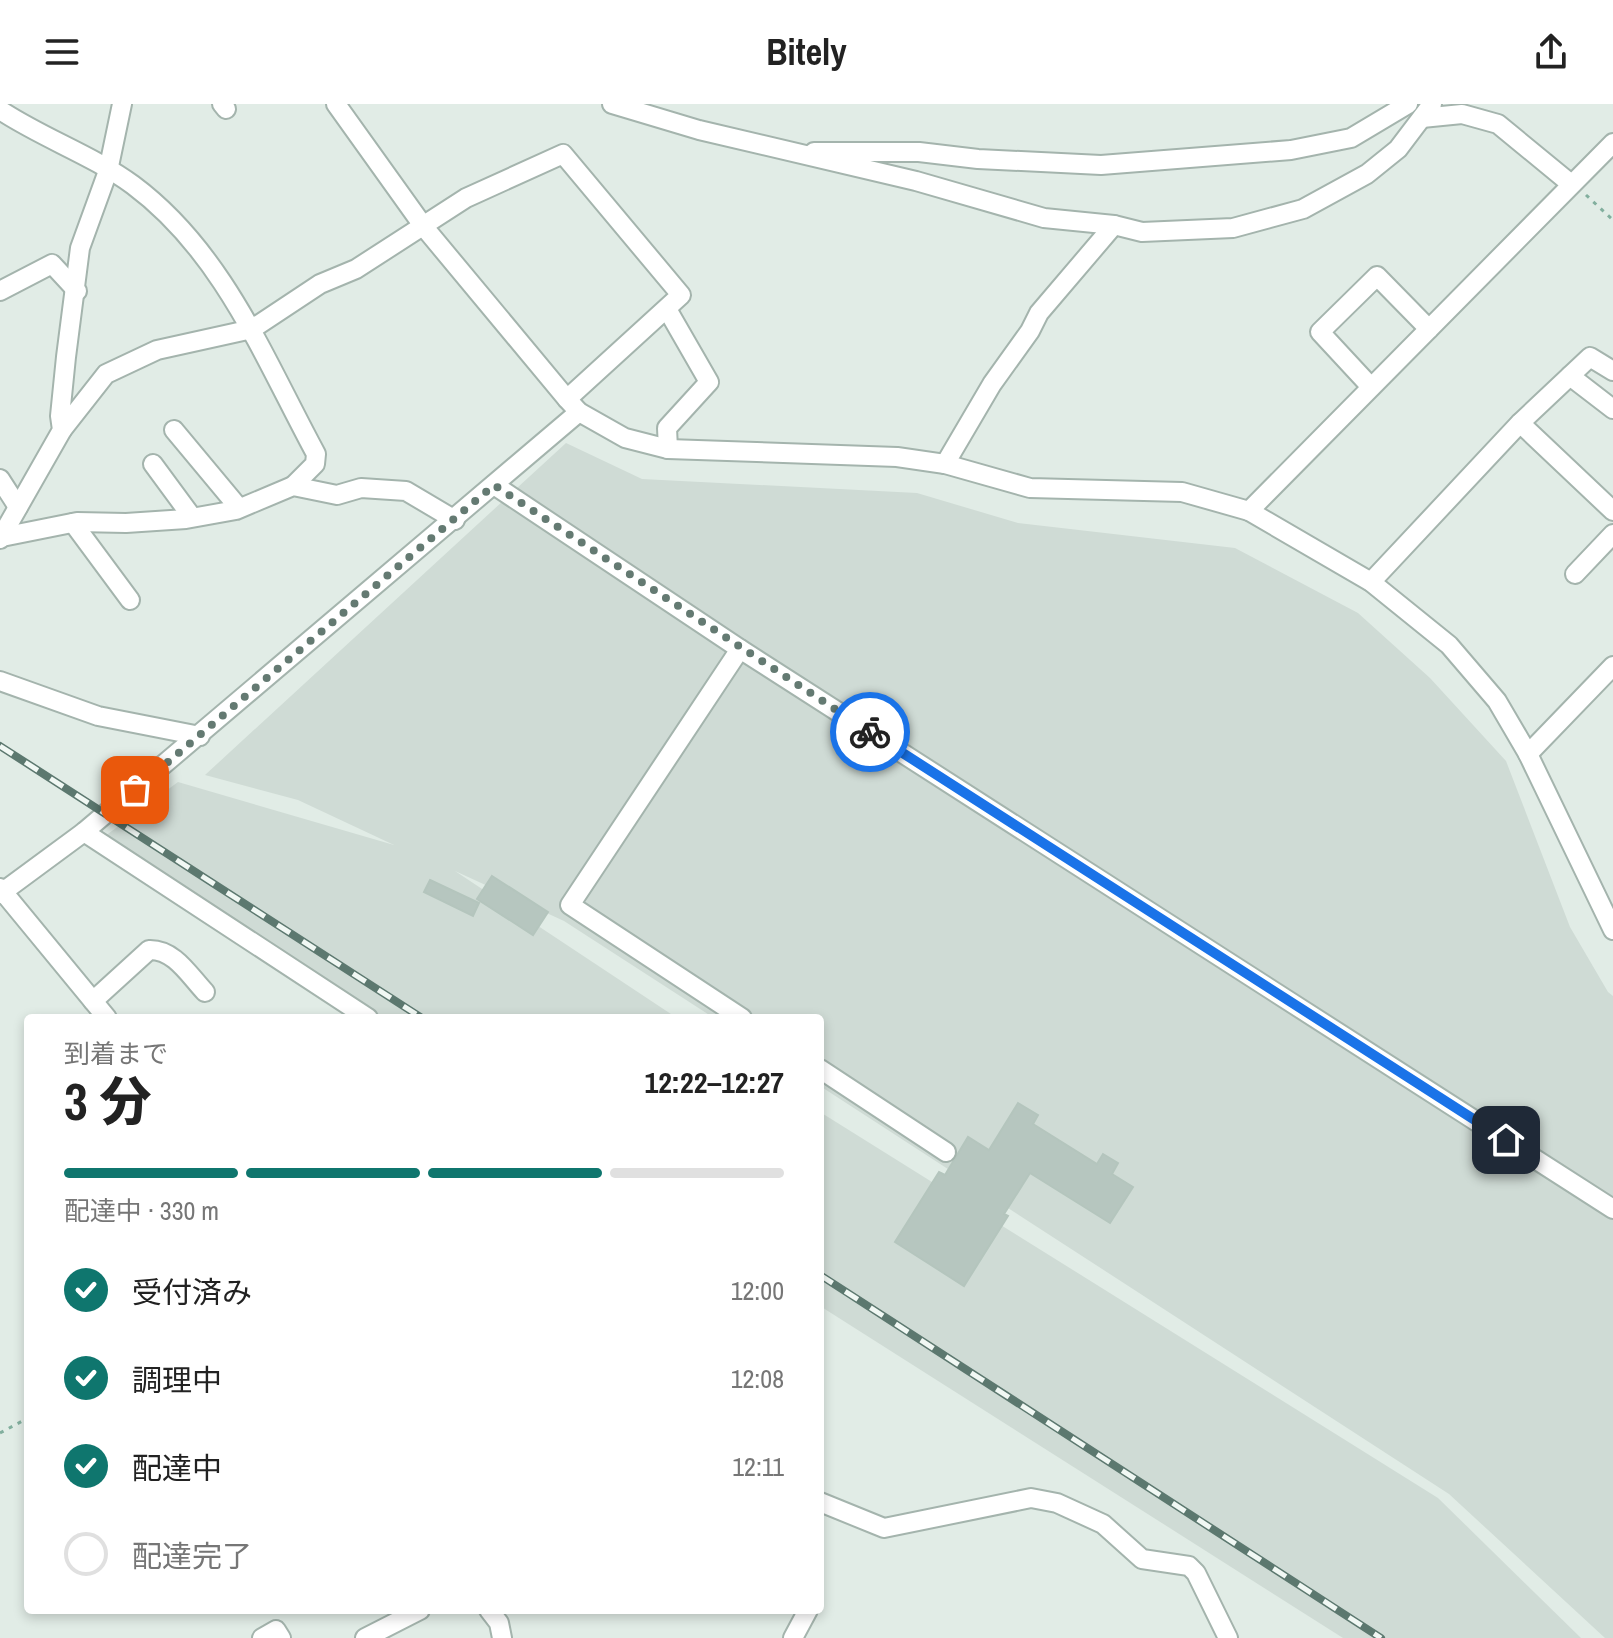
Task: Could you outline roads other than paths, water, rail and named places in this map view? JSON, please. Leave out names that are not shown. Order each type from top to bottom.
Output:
[{"type":"street","points":[[62,430],[60,416],[80,248],[108,171],[122,104]]},
{"type":"street","points":[[336,104],[424,227],[573,406],[625,438],[668,449],[897,457],[945,464],[1030,488],[1182,492],[1249,511],[1371,582],[1449,645],[1497,701],[1528,754],[1613,930]]},
{"type":"street","points":[[612,104],[699,130],[916,181],[1044,218],[1114,225],[1142,232],[1233,228],[1303,209],[1367,174],[1398,149],[1427,111],[1462,114],[1498,124],[1571,184]]},
{"type":"street","points":[[791,152],[919,152],[978,159],[1117,164],[1291,150],[1351,138],[1408,104]]},
{"type":"street","points":[[0,110],[132,185],[188,234],[252,329],[316,454],[315,464],[293,486],[239,508],[192,517],[126,523],[73,523],[1,538]]},
{"type":"street","points":[[1249,511],[1613,143]]},
{"type":"street","points":[[1,538],[62,430],[106,374],[157,350],[252,329],[320,284],[356,269],[466,198],[563,154],[681,295],[494,485],[455,520],[84,832],[1,892],[104,1014]]},
{"type":"street","points":[[945,464],[1039,313],[1114,225]]},
{"type":"street","points":[[0,291],[52,264],[77,291]]},
{"type":"street","points":[[1371,387],[1320,332],[1377,276],[1429,329]]},
{"type":"street","points":[[667,309],[709,382],[667,428],[668,449]]},
{"type":"street","points":[[1371,582],[1520,423],[1590,357],[1613,371]]},
{"type":"street","points":[[1570,376],[1613,409]]},
{"type":"street","points":[[1520,423],[1613,511]]},
{"type":"street","points":[[174,430],[239,508]]},
{"type":"street","points":[[153,464],[192,517]]},
{"type":"street","points":[[0,479],[18,507]]},
{"type":"street","points":[[494,485],[740,649],[1613,1209]]},
{"type":"street","points":[[293,486],[337,495],[361,488],[406,491],[455,520]]},
{"type":"street","points":[[73,523],[130,600]]},
{"type":"street","points":[[1575,574],[1613,534]]},
{"type":"street","points":[[736,1014],[570,905],[740,649]]},
{"type":"street","points":[[1528,754],[1613,666]]},
{"type":"street","points":[[0,681],[98,716],[200,736]]},
{"type":"street","points":[[84,832],[362,1014]]},
{"type":"street","points":[[93,1001],[149,950],[160,949],[171,955],[205,992]]},
{"type":"street","points":[[824,1072],[946,1152]]},
{"type":"street","points":[[824,1504],[884,1528],[1031,1498],[1057,1503],[1103,1524],[1142,1559],[1189,1566],[1196,1573],[1228,1638]]},
{"type":"street","points":[[373,1637],[413,1614]]},
{"type":"street","points":[[492,1614],[499,1623],[502,1638]]},
{"type":"street","points":[[793,1638],[806,1614]]},
{"type":"street","points":[[262,1638],[276,1630],[281,1638]]},
{"type":"railway","points":[[0,746],[416,1014]]},
{"type":"railway","points":[[824,1278],[1381,1638]]}]
